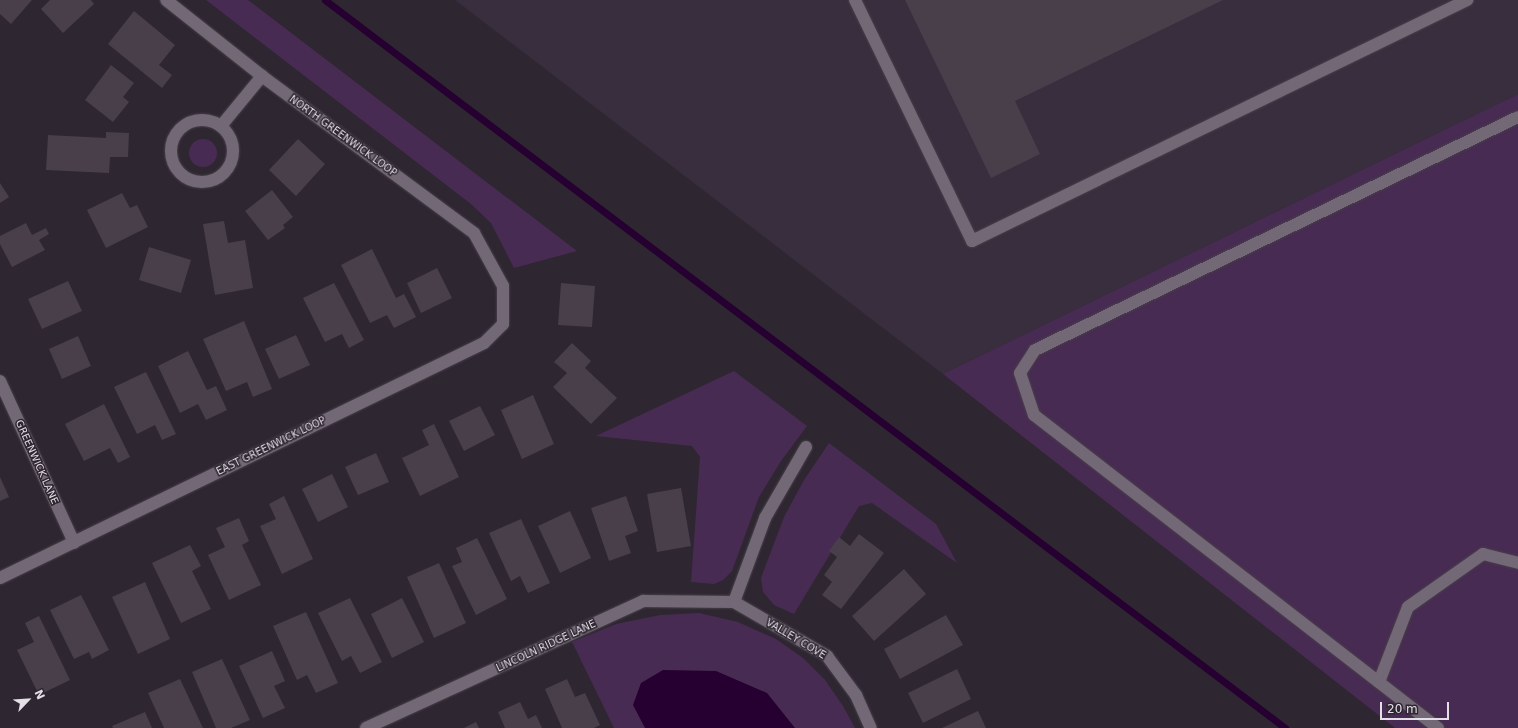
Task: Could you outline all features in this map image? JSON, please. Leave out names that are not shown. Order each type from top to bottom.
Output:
[{"type":"street","name":"NORTH GREENWICK LOOP","points":[[166,0],[262,76],[474,233],[503,286]]},
{"type":"street","points":[[855,0],[972,241],[1467,0]]},
{"type":"street","points":[[221,126],[262,76]]},
{"type":"street","points":[[1438,728],[1034,415],[1020,373],[1035,350],[1518,117]]},
{"type":"street","points":[[193,121],[208,121],[221,126],[228,134],[233,144],[234,155],[227,170],[215,180],[205,183],[194,181],[185,177],[177,169],[172,160],[171,150],[177,132],[184,125],[193,121]]},
{"type":"street","name":"EAST GREENWICK LOOP","points":[[0,578],[484,343],[503,324],[503,286]]},
{"type":"street","name":"GREENWICK LANE","points":[[0,381],[74,543]]},
{"type":"street","points":[[734,602],[765,518],[806,447]]},
{"type":"street","points":[[1379,682],[1408,607],[1483,554],[1518,563]]},
{"type":"street","name":"LINCOLN RIDGE LANE","points":[[366,728],[643,601],[734,602]]},
{"type":"street","name":"VALLEY COVE","points":[[734,602],[827,656],[856,695],[871,728]]},
{"type":"shaded area","points":[[206,0],[248,0],[577,251],[514,268],[491,223],[471,204]]},
{"type":"shaded area","points":[[455,0],[1518,0],[1518,94],[943,374]]},
{"type":"shaded area","points":[[1518,94],[1518,728],[1395,728],[943,374]]},
{"type":"shaded area","points":[[203,139],[213,143],[217,153],[213,163],[203,167],[193,163],[189,153],[193,143]]},
{"type":"shaded area","points":[[734,371],[807,426],[781,461],[759,497],[732,571],[723,580],[714,584],[691,582],[700,457],[692,446],[596,436]]},
{"type":"shaded area","points":[[829,443],[936,524],[957,563],[872,503],[859,506],[794,614],[774,605],[763,592],[761,578],[784,517],[804,480]]},
{"type":"shaded area","points":[[699,613],[738,622],[776,639],[803,658],[825,680],[843,706],[855,728],[614,728],[572,642],[616,624],[660,615]]},
{"type":"shaded area","points":[[663,670],[716,671],[767,693],[795,728],[645,728],[633,705],[641,683]]},
{"type":"building","points":[[0,0],[32,0],[11,24],[0,14]]},
{"type":"building","points":[[50,0],[91,0],[94,4],[63,33],[41,9]]},
{"type":"building","points":[[905,0],[1223,0],[1015,101],[1040,154],[991,178]]},
{"type":"building","points":[[134,11],[175,45],[159,65],[172,75],[162,88],[108,44]]},
{"type":"building","points":[[111,65],[134,83],[123,97],[129,102],[113,122],[85,100]]},
{"type":"building","points":[[106,132],[129,133],[128,157],[110,157],[109,173],[46,170],[48,135],[106,138]]},
{"type":"building","points":[[298,139],[325,164],[296,196],[269,170]]},
{"type":"building","points":[[0,183],[9,197],[0,203]]},
{"type":"building","points":[[272,190],[293,217],[283,225],[285,228],[268,240],[245,211]]},
{"type":"building","points":[[122,193],[130,208],[137,205],[148,227],[106,248],[87,210]]},
{"type":"building","points":[[224,221],[228,243],[245,240],[253,288],[215,295],[203,224]]},
{"type":"building","points":[[26,223],[32,235],[46,228],[49,234],[39,240],[45,250],[12,267],[0,244],[0,236]]},
{"type":"building","points":[[149,247],[191,260],[181,293],[139,280]]},
{"type":"building","points":[[372,249],[396,298],[404,294],[416,317],[394,328],[387,315],[370,323],[341,265]]},
{"type":"building","points":[[437,268],[452,298],[421,313],[407,283]]},
{"type":"building","points":[[68,281],[82,311],[42,329],[28,299]]},
{"type":"building","points":[[334,283],[364,340],[349,348],[342,334],[325,342],[303,298]]},
{"type":"building","points":[[561,283],[595,286],[592,327],[558,325]]},
{"type":"building","points":[[244,321],[272,389],[253,397],[247,382],[226,391],[203,339]]},
{"type":"building","points":[[296,335],[310,365],[279,379],[265,349]]},
{"type":"building","points":[[78,336],[91,366],[62,379],[49,349]]},
{"type":"building","points":[[572,343],[591,361],[585,368],[617,398],[591,424],[553,387],[567,373],[554,362]]},
{"type":"building","points":[[188,351],[207,390],[216,386],[227,410],[206,420],[198,404],[180,413],[158,366]]},
{"type":"building","points":[[146,372],[176,434],[162,440],[155,425],[137,434],[114,387]]},
{"type":"building","points":[[533,395],[554,444],[522,459],[501,410]]},
{"type":"building","points":[[104,404],[130,457],[118,463],[110,448],[84,461],[65,424]]},
{"type":"building","points":[[480,406],[495,435],[464,451],[449,421]]},
{"type":"building","points":[[434,424],[459,477],[420,496],[402,458],[429,445],[422,430]]},
{"type":"building","points":[[376,453],[389,482],[358,495],[345,467]]},
{"type":"building","points":[[332,474],[348,507],[318,522],[302,489]]},
{"type":"building","points":[[0,477],[9,497],[0,501]]},
{"type":"building","points":[[681,488],[691,546],[657,552],[647,494]]},
{"type":"building","points":[[284,496],[313,559],[282,574],[260,526],[276,519],[269,504]]},
{"type":"building","points":[[626,496],[638,531],[625,536],[631,553],[609,561],[591,508]]},
{"type":"building","points":[[570,511],[591,558],[560,573],[538,526]]},
{"type":"building","points":[[239,518],[249,541],[242,545],[261,585],[229,600],[208,555],[225,547],[216,528]]},
{"type":"building","points":[[521,519],[550,583],[528,593],[520,576],[511,581],[489,533]]},
{"type":"building","points":[[859,534],[884,553],[841,609],[822,595],[832,582],[824,575],[837,557],[829,551],[839,537],[850,546]]},
{"type":"building","points":[[477,538],[507,599],[476,615],[452,566],[462,562],[456,548]]},
{"type":"building","points":[[190,545],[201,566],[192,571],[211,609],[181,623],[152,563]]},
{"type":"building","points":[[439,563],[466,623],[434,638],[407,577]]},
{"type":"building","points":[[904,569],[926,594],[874,641],[852,616]]},
{"type":"building","points":[[145,582],[170,639],[138,654],[112,597]]},
{"type":"building","points":[[81,595],[109,650],[92,659],[89,652],[74,659],[50,610]]},
{"type":"building","points":[[350,598],[382,662],[360,673],[351,656],[342,661],[318,613]]},
{"type":"building","points":[[402,598],[424,642],[392,658],[371,614]]},
{"type":"building","points":[[306,612],[338,683],[316,693],[307,675],[297,680],[273,626]]},
{"type":"building","points":[[946,615],[963,645],[900,679],[884,649]]},
{"type":"building","points":[[39,616],[70,680],[39,695],[17,650],[34,642],[25,623]]},
{"type":"building","points":[[272,651],[285,681],[274,686],[285,708],[263,718],[239,666]]},
{"type":"building","points":[[222,659],[250,720],[231,728],[216,728],[192,672]]},
{"type":"building","points":[[957,669],[971,699],[923,723],[908,693]]},
{"type":"building","points":[[180,679],[203,728],[164,728],[148,693]]},
{"type":"building","points":[[567,679],[575,697],[585,693],[600,725],[594,728],[562,728],[545,689]]},
{"type":"building","points":[[520,702],[528,719],[536,715],[542,728],[505,728],[498,712]]},
{"type":"building","points":[[978,711],[986,728],[942,728]]},
{"type":"building","points":[[145,712],[152,728],[113,728],[112,726]]},
{"type":"building","points":[[476,722],[479,728],[464,728]]},
{"type":"waterway","points":[[325,0],[1285,728]]}]
